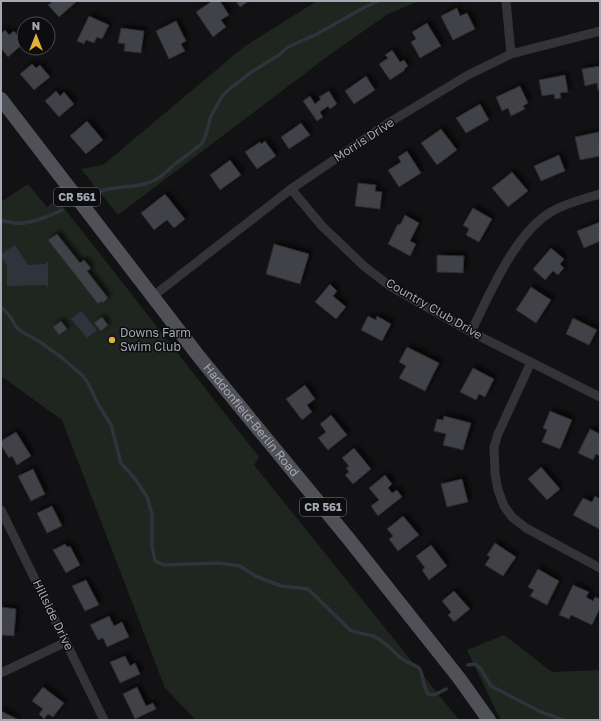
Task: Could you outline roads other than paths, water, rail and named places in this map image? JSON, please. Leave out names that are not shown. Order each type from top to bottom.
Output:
[{"type":"main road","name":"Haddonfield-Berlin Road","points":[[1,99],[152,297],[200,358],[348,538],[459,678],[489,720]]},
{"type":"street","points":[[506,1],[511,54]]},
{"type":"street","name":"Morris Drive","points":[[152,297],[291,189],[390,122],[468,75],[511,54],[600,31]]},
{"type":"street","name":"Country Club Drive","points":[[291,189],[322,226],[365,267],[390,286],[471,332],[600,397]]},
{"type":"street","points":[[471,332],[496,280],[509,258],[522,240],[535,226],[550,212],[564,205],[600,194]]},
{"type":"street","points":[[530,362],[498,434],[494,447],[494,474],[498,490],[504,506],[512,517],[526,528],[600,568]]},
{"type":"street","name":"Hillside Drive","points":[[1,510],[104,720]]},
{"type":"street","points":[[1,673],[66,642]]},
{"type":"waterway","points":[[93,194],[107,189],[141,185],[159,178],[202,143],[211,116],[223,95],[232,87],[250,73],[279,55],[288,47],[317,34],[378,1]]},
{"type":"waterway","points":[[1,221],[26,223],[62,210]]},
{"type":"waterway","points":[[1,307],[9,315],[17,328],[61,357],[83,376],[88,383],[98,404],[111,425],[121,463],[136,480],[147,497],[152,515],[152,547],[155,561],[164,565],[218,563],[240,566],[255,576],[281,586],[308,589],[350,630],[378,638],[405,661],[419,668],[428,694],[434,695],[446,689]]},
{"type":"waterway","points":[[468,665],[475,664],[480,668],[491,686],[539,711],[563,720]]},
{"type":"place","name":"Downs Farm Swim Club","points":[[112,340]]}]
